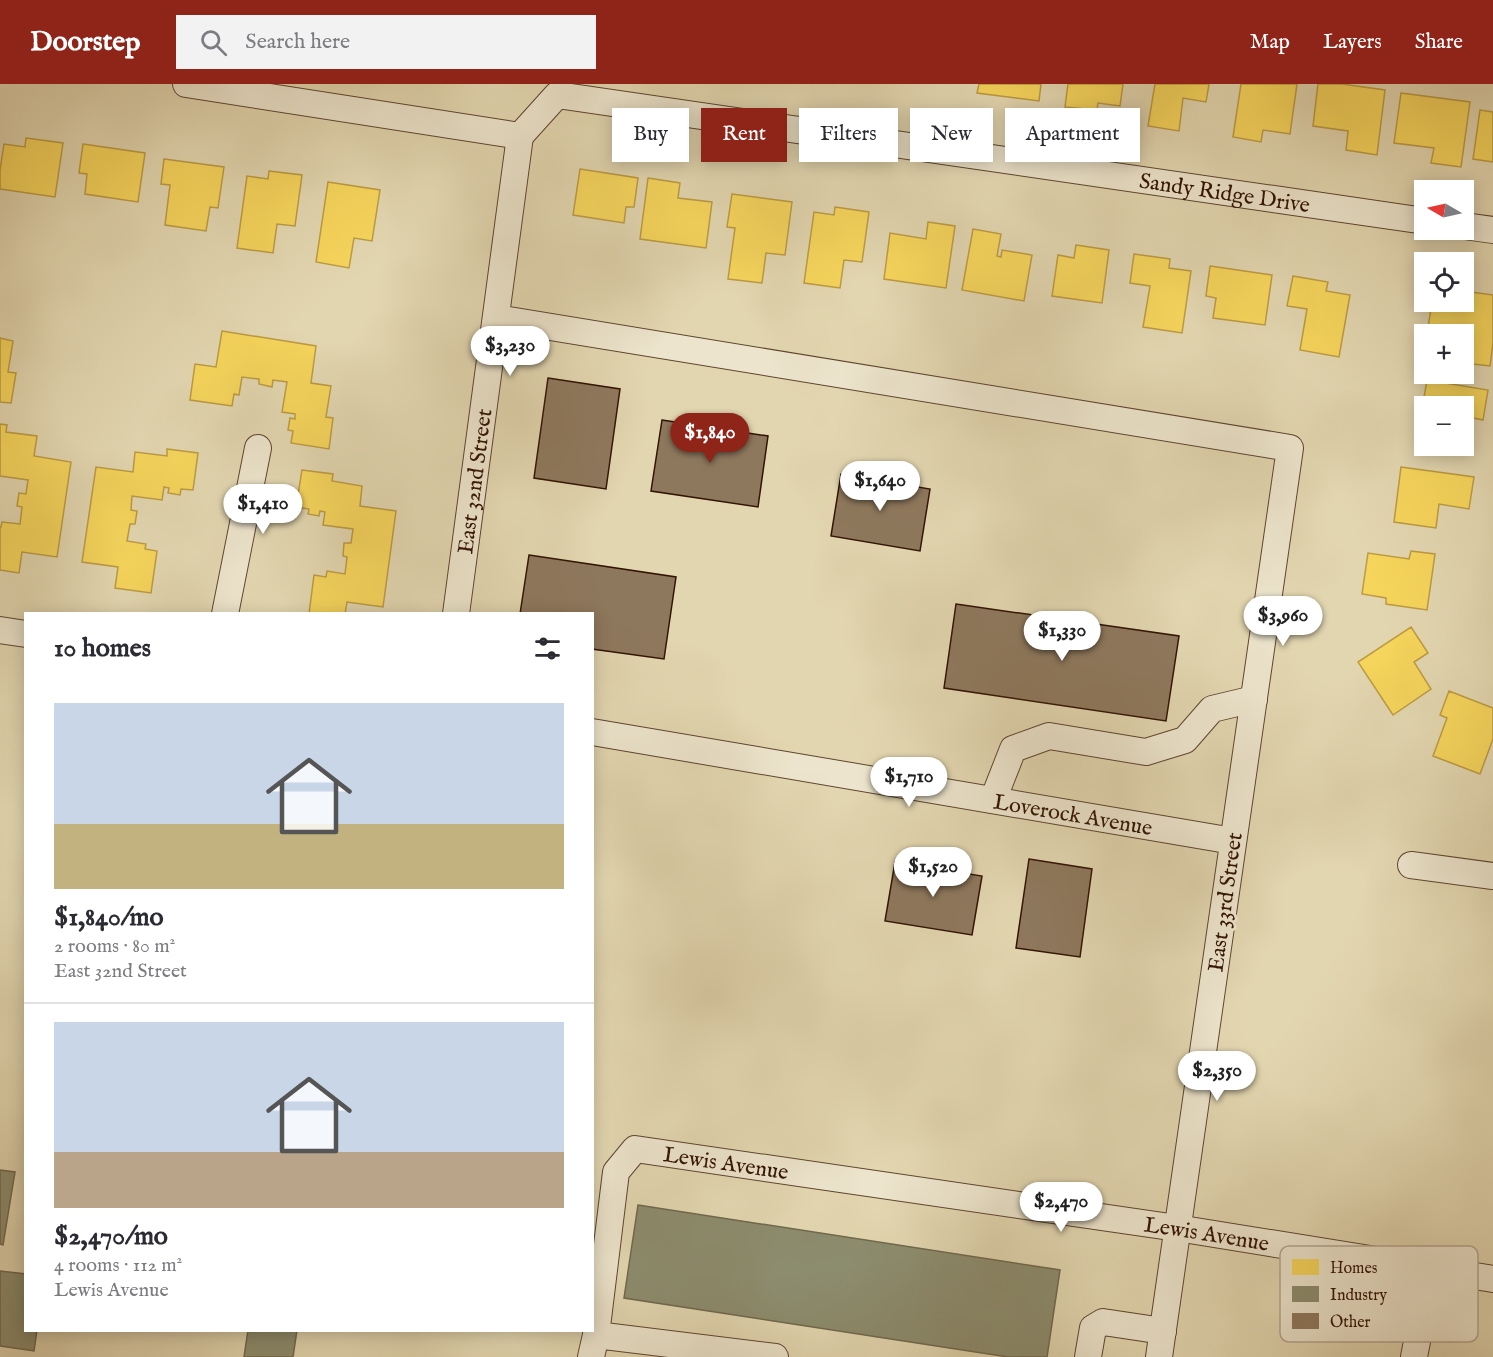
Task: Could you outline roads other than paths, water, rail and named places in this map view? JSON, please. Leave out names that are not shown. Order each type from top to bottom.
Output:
[{"type":"street","points":[[186,84],[520,136]]},
{"type":"street","name":"Sandy Ridge Drive","points":[[520,136],[557,95],[1414,218]]},
{"type":"street","name":"East 32nd Street","points":[[456,612],[520,136]]},
{"type":"street","points":[[1474,227],[1493,230]]},
{"type":"street","name":"East 33rd Street","points":[[496,318],[1290,448],[1159,1357]]},
{"type":"street","points":[[225,612],[258,448]]},
{"type":"street","points":[[0,630],[24,634]]},
{"type":"street","points":[[993,800],[1013,749],[1049,736],[1146,752],[1185,740],[1212,709],[1254,699]]},
{"type":"street","name":"Loverock Avenue","points":[[594,732],[1233,841]]},
{"type":"street","points":[[1411,865],[1493,876]]},
{"type":"street","name":"Lewis Avenue","points":[[593,1346],[616,1172],[634,1149],[1289,1246]]},
{"type":"street","name":"Lewis Avenue","points":[[1478,1277],[1493,1280]]},
{"type":"street","points":[[1088,1357],[1093,1328],[1103,1322],[1163,1330]]},
{"type":"street","points":[[1414,1357],[1417,1342]]},
{"type":"street","points":[[593,1346],[775,1357]]}]
